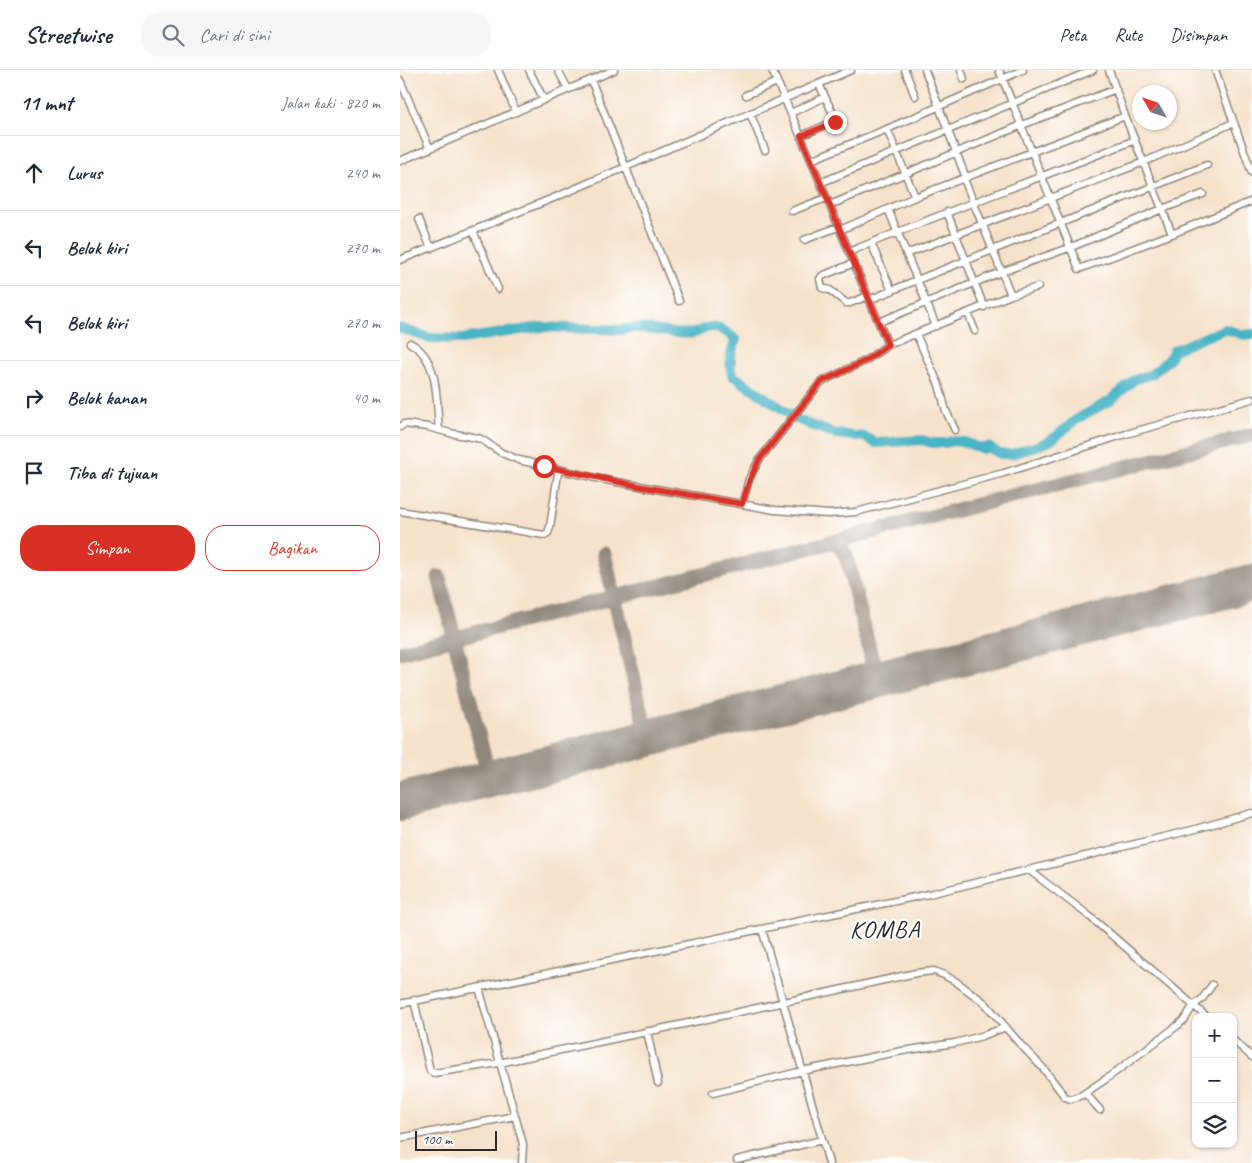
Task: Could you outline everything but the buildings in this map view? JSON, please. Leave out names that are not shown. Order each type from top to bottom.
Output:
[{"type":"street","points":[[498,70],[516,112]]},
{"type":"street","points":[[529,70],[544,100]]},
{"type":"street","points":[[558,70],[568,89]]},
{"type":"street","points":[[400,161],[614,70]]},
{"type":"street","points":[[772,70],[888,345]]},
{"type":"street","points":[[400,260],[474,231],[851,70]]},
{"type":"street","points":[[905,70],[915,96]]},
{"type":"street","points":[[925,70],[983,226],[1011,295]]},
{"type":"street","points":[[961,70],[964,79]]},
{"type":"street","points":[[999,70],[1069,248],[1080,270],[1252,201]]},
{"type":"street","points":[[811,160],[1023,70]]},
{"type":"street","points":[[820,183],[1093,70]]},
{"type":"street","points":[[1109,70],[1125,116],[1172,234]]},
{"type":"street","points":[[1215,70],[1252,173]]},
{"type":"street","points":[[400,80],[430,149]]},
{"type":"street","points":[[591,80],[679,301]]},
{"type":"street","points":[[746,95],[777,82]]},
{"type":"street","points":[[801,136],[835,122],[836,118],[818,84]]},
{"type":"street","points":[[830,206],[1022,125],[1116,89]]},
{"type":"street","points":[[790,113],[825,97]]},
{"type":"street","points":[[750,113],[765,150]]},
{"type":"street","points":[[804,240],[1125,116]]},
{"type":"street","points":[[906,254],[983,226],[1144,162],[1233,123]]},
{"type":"street","points":[[887,129],[915,197]]},
{"type":"street","points":[[849,252],[947,212],[1135,140]]},
{"type":"street","points":[[854,263],[822,276],[820,279],[822,288],[830,290],[846,303],[892,291],[1207,165]]},
{"type":"street","points":[[879,322],[1001,272],[1069,248],[1202,194]]},
{"type":"street","points":[[792,211],[826,198]]},
{"type":"street","points":[[888,208],[896,232],[936,326]]},
{"type":"street","points":[[947,212],[984,306]]},
{"type":"street","points":[[419,219],[431,248]]},
{"type":"street","points":[[474,231],[498,289]]},
{"type":"street","points":[[871,243],[892,291]]},
{"type":"street","points":[[742,504],[756,466],[821,382],[865,361],[888,345],[1011,295],[1038,287]]},
{"type":"street","points":[[968,313],[975,331]]},
{"type":"street","points":[[916,334],[941,390],[946,410],[955,430]]},
{"type":"street","points":[[410,343],[423,352],[429,361],[434,378],[438,430]]},
{"type":"street","points":[[400,427],[404,424],[480,439],[512,457],[560,471],[709,499],[794,512],[829,514],[856,512],[1004,473],[1109,439],[1252,399]]},
{"type":"street","points":[[400,511],[544,535],[548,533],[550,527],[558,473],[560,471]]},
{"type":"street","points":[[400,1004],[929,894],[1192,830],[1252,812]]},
{"type":"street","points":[[1029,870],[1088,915],[1202,1013]]},
{"type":"street","points":[[762,929],[828,1163]]},
{"type":"street","points":[[414,1000],[431,1072],[434,1073],[499,1062],[784,1003],[916,972],[934,971],[955,981],[985,1003],[1043,1068],[1066,1097],[1075,1098],[1085,1093],[1185,1019],[1193,1006],[1202,999],[1212,986]]},
{"type":"street","points":[[479,988],[523,1144],[522,1163]]},
{"type":"street","points":[[713,1093],[802,1071],[955,1043],[1006,1027]]},
{"type":"street","points":[[647,1031],[658,1083]]},
{"type":"street","points":[[1237,1044],[1252,1057]]},
{"type":"street","points":[[1085,1093],[1100,1110]]},
{"type":"street","points":[[400,1138],[515,1116]]},
{"type":"street","points":[[737,1160],[822,1140]]},
{"type":"waterway","points":[[400,328],[429,338],[462,339],[540,327],[621,330],[639,328],[685,334],[708,327],[716,328],[736,340],[731,357],[732,375],[797,419],[808,424],[836,434],[865,437],[875,443],[922,440],[932,443],[964,442],[983,449],[988,447],[1000,454],[1012,454],[1043,444],[1054,438],[1077,419],[1111,400],[1134,380],[1152,374],[1168,360],[1174,350],[1225,329],[1244,335],[1252,334]]},
{"type":"taxiway","points":[[400,652],[1252,435]]},
{"type":"taxiway","points":[[829,542],[838,544],[846,555],[871,656]]},
{"type":"taxiway","points":[[604,554],[648,739]]},
{"type":"taxiway","points":[[439,577],[485,761],[491,770],[507,775]]},
{"type":"taxiway","points":[[839,690],[859,683],[868,676],[872,664],[871,656],[873,663],[879,671],[887,674],[903,673]]},
{"type":"taxiway","points":[[468,785],[482,776],[485,761]]},
{"type":"runway","points":[[400,802],[1252,583]]},
{"type":"district","name":"KOMBA","points":[[885,929]]},
{"type":"route","points":[[544,466],[600,479],[742,504],[750,479],[759,460],[821,382],[865,361],[888,345],[801,136],[835,122]]}]
